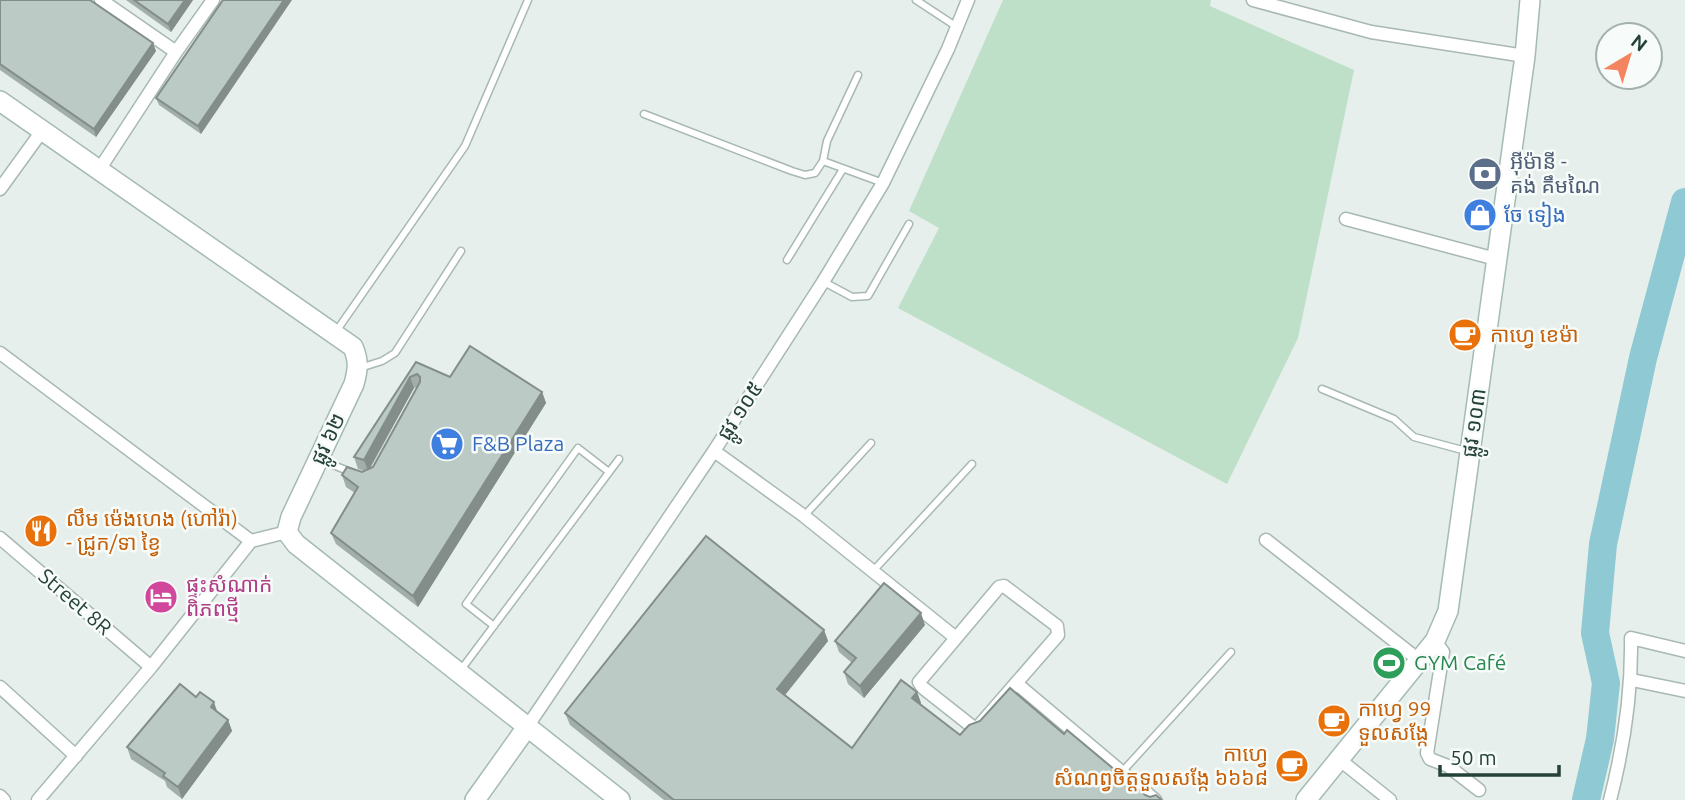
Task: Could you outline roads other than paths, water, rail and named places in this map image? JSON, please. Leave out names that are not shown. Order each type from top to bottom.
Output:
[{"type":"street","points":[[101,0],[176,52]]},
{"type":"street","points":[[99,170],[213,0]]},
{"type":"street","name":"ផ្លូវ ១០៥","points":[[475,800],[714,451],[823,282],[883,183],[968,0]]},
{"type":"street","points":[[1252,0],[1371,32],[1525,55]]},
{"type":"street","name":"ផ្លូវ ១០៣","points":[[1306,800],[1420,661],[1435,641],[1448,611],[1525,55],[1530,0]]},
{"type":"street","points":[[0,102],[353,347],[359,368]]},
{"type":"street","points":[[0,189],[42,131]]},
{"type":"street","points":[[1346,219],[1496,259]]},
{"type":"street","points":[[0,353],[251,541]]},
{"type":"street","name":"ផ្លូវ ៦២","points":[[287,531],[359,368]]},
{"type":"street","points":[[714,451],[804,516],[956,638]]},
{"type":"street","points":[[38,800],[151,667],[251,541],[287,531],[296,544],[620,800]]},
{"type":"street","name":"Street 8R","points":[[0,538],[151,667]]},
{"type":"street","points":[[1266,540],[1420,661]]},
{"type":"street","points":[[1004,586],[1059,630],[1058,635],[1016,683],[978,727],[969,726],[919,682],[999,587],[1004,586]]},
{"type":"street","points":[[1610,800],[1623,751],[1632,680],[1632,638],[1685,651]]},
{"type":"street","points":[[1435,641],[1443,652],[1427,753],[1430,759],[1448,766],[1479,790]]},
{"type":"street","points":[[1632,680],[1685,691]]},
{"type":"street","points":[[1016,683],[1155,800]]},
{"type":"street","points":[[0,687],[76,756]]},
{"type":"street","points":[[1340,760],[1390,800]]},
{"type":"lane","points":[[334,334],[465,146],[528,0]]},
{"type":"lane","points":[[916,0],[957,27]]},
{"type":"lane","points":[[644,114],[805,175],[815,173],[823,161],[827,141],[858,75]]},
{"type":"lane","points":[[823,161],[883,183]]},
{"type":"lane","points":[[787,260],[843,169]]},
{"type":"lane","points":[[823,282],[852,297],[869,296],[909,224]]},
{"type":"lane","points":[[359,368],[382,361],[395,353],[461,251]]},
{"type":"lane","points":[[1322,389],[1394,419],[1413,437],[1470,453]]},
{"type":"lane","points":[[804,516],[871,443]]},
{"type":"lane","points":[[494,626],[466,604],[578,448],[609,472]]},
{"type":"lane","points":[[318,459],[365,478]]},
{"type":"lane","points":[[459,673],[619,459]]},
{"type":"lane","points":[[873,571],[972,464]]},
{"type":"lane","points":[[1122,772],[1231,652]]},
{"type":"waterway","points":[[1586,800],[1600,739],[1606,683],[1595,633],[1603,544],[1643,358],[1685,202]]},
{"type":"place","name":"អ៊ីម៉ានី - គង់ គឹមណៃ","points":[[1485,174]]},
{"type":"place","name":"ចែ ទៀង","points":[[1480,215]]},
{"type":"place","name":"កាហ្វេ ខេម៉ា","points":[[1465,335]]},
{"type":"place","name":"F&B Plaza","points":[[447,444]]},
{"type":"place","name":"លឹម ម៉េងហេង (ហៅរ៉ា) - ជ្រូក/ទា ខ្វៃ","points":[[41,531]]},
{"type":"place","name":"ផ្ទះសំណាក់ ពិភពថ្មី","points":[[161,597]]},
{"type":"place","name":"GYM Café","points":[[1389,663]]},
{"type":"place","name":"កាហ្វេ 99 ទួលសង្កែ","points":[[1334,721]]},
{"type":"place","name":"កាហ្វេ សំណព្វចិត្តទួលសង្កែ ៦៦៦៨","points":[[1292,766]]}]
